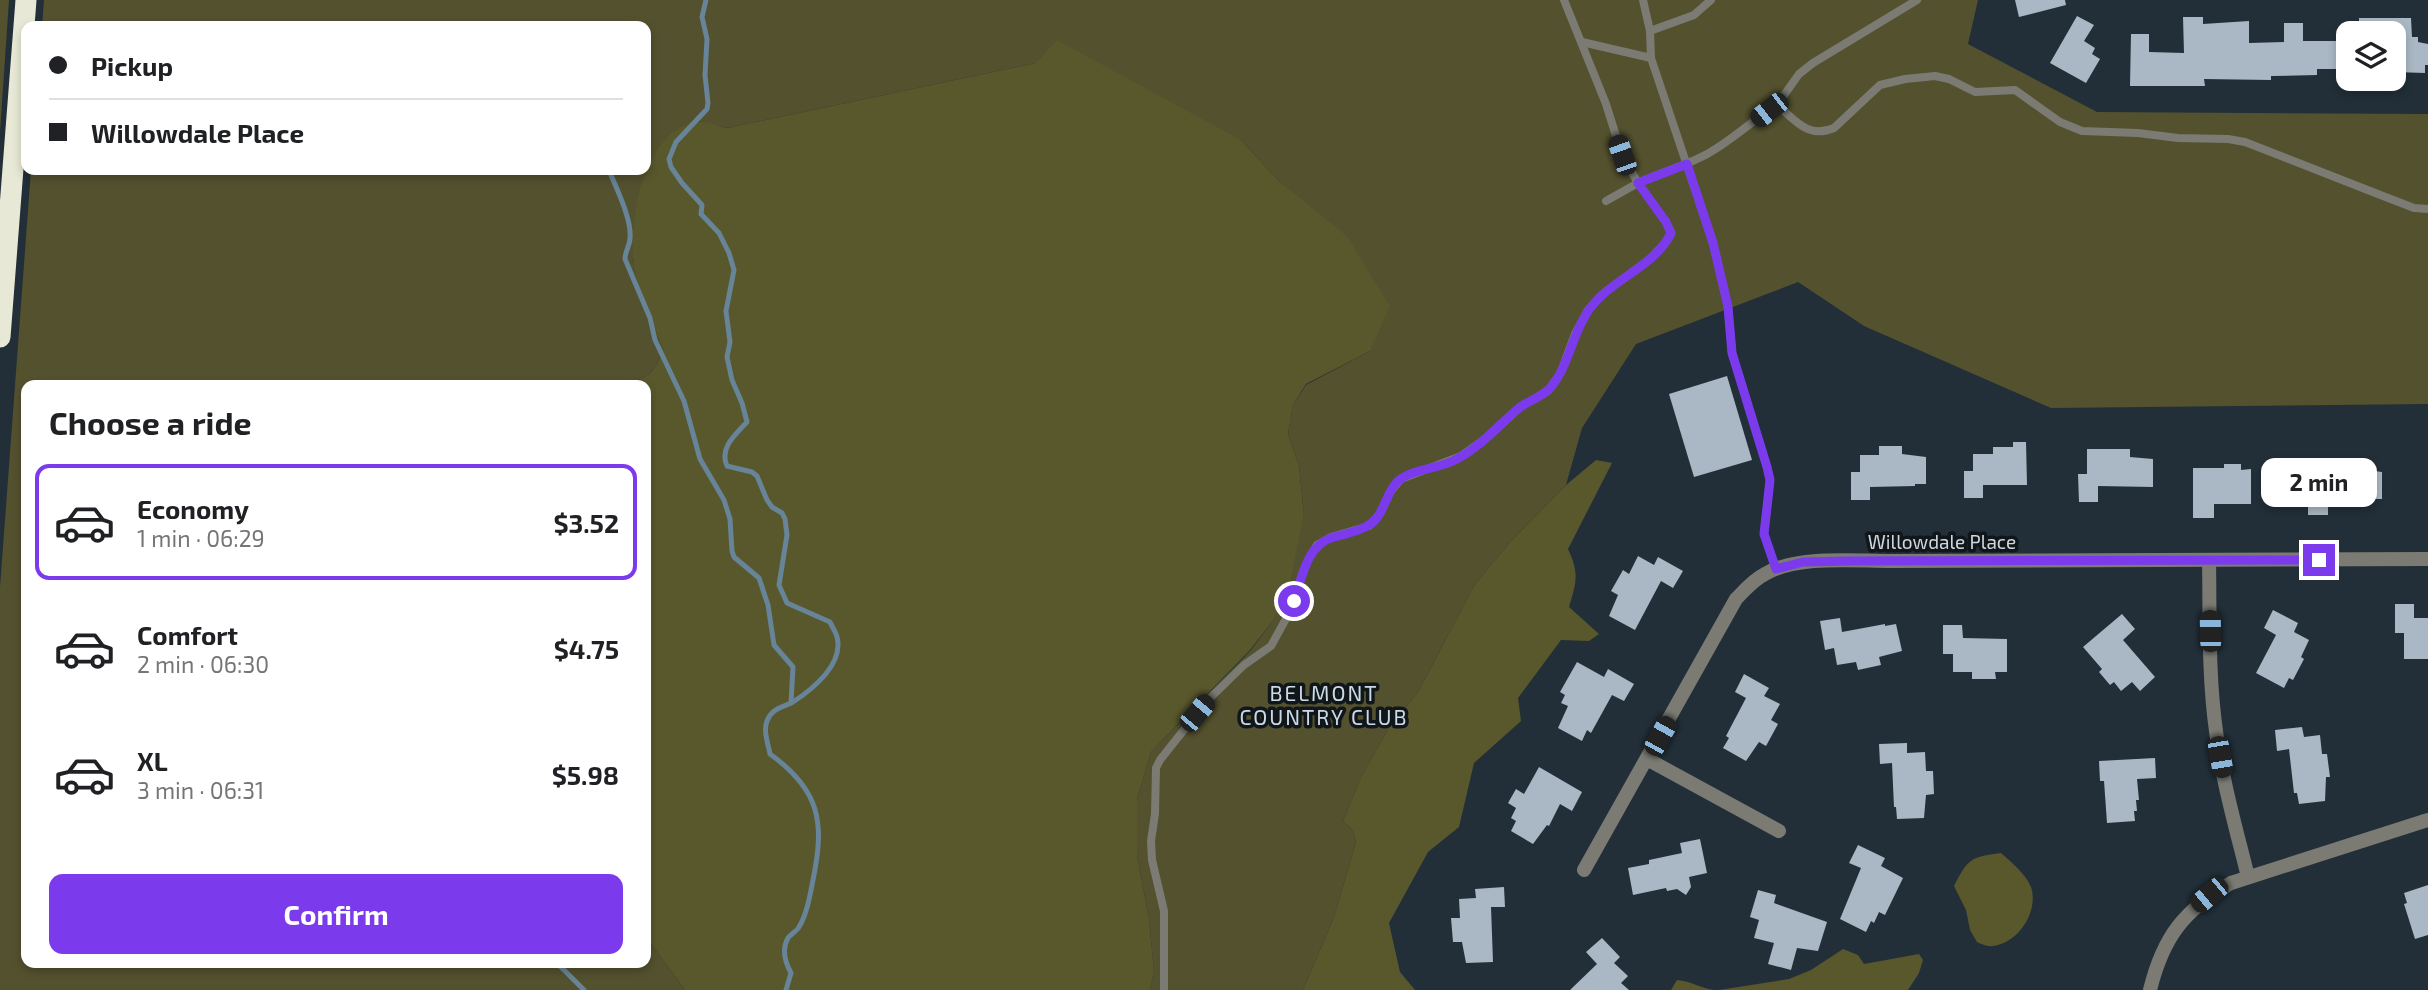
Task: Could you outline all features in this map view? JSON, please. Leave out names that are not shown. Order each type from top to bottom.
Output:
[{"type":"highway","points":[[24,21],[26,0]]},
{"type":"highway","points":[[0,337],[21,65]]},
{"type":"street","name":"Willowdale Place","points":[[1584,870],[1736,599],[1750,584],[1776,569],[1803,562],[2428,559]]},
{"type":"street","points":[[2209,560],[2211,677],[2216,730],[2225,784],[2248,877]]},
{"type":"street","points":[[1647,759],[1779,831]]},
{"type":"street","points":[[2150,990],[2162,950],[2182,920],[2209,895],[2248,877],[2428,820]]},
{"type":"lane","points":[[1164,990],[1164,911],[1152,860],[1151,841],[1155,814],[1156,768],[1165,752],[1216,692],[1244,665],[1271,646],[1283,625],[1308,560],[1317,545],[1331,537],[1369,526],[1401,479],[1461,456],[1489,436],[1521,407],[1548,391],[1561,372],[1575,334],[1588,310],[1605,292],[1650,259],[1671,233],[1622,155],[1606,104],[1564,0]]},
{"type":"lane","points":[[1643,0],[1650,31],[1651,58],[1719,268],[1728,307],[1732,353],[1767,467],[1770,480],[1764,534],[1776,569]]},
{"type":"lane","points":[[1650,31],[1694,15],[1711,0]]},
{"type":"lane","points":[[1606,201],[1638,183],[1687,164],[1735,137],[1777,105],[1800,74],[1813,63],[1917,0]]},
{"type":"lane","points":[[1582,42],[1651,58]]},
{"type":"lane","points":[[1777,105],[1802,127],[1814,133],[1825,132],[1834,128],[1880,85],[1905,79],[1943,78],[1975,92],[2015,90],[2060,122],[2082,131],[2245,142],[2414,208],[2428,209]]},
{"type":"shaded area","points":[[0,0],[9,0],[0,132]]},
{"type":"shaded area","points":[[44,0],[1978,0],[1968,44],[2097,112],[2428,114],[2428,404],[2051,408],[1864,326],[1798,282],[1636,344],[1582,428],[1566,485],[1511,541],[1475,584],[1418,692],[1387,731],[1361,777],[1343,821],[1353,831],[1356,842],[1334,917],[1303,990],[1150,990],[1154,971],[1149,919],[1137,855],[1137,799],[1151,752],[1251,650],[1272,622],[1304,515],[1299,466],[1288,434],[1293,405],[1306,385],[1370,351],[1280,182],[1241,140],[1036,63],[727,128],[698,121],[633,260],[663,349],[652,371],[643,378],[21,380],[21,968],[651,968],[651,944],[685,990],[0,990],[0,587],[31,175],[651,175],[651,21],[42,21]]},
{"type":"shaded area","points":[[1057,40],[1241,140],[1280,182],[1347,236],[1390,306],[1370,351],[1306,384],[1293,405],[1288,434],[1299,466],[1304,515],[1288,592],[1272,622],[1250,650],[1151,752],[1137,799],[1137,855],[1149,919],[1154,971],[1150,990],[685,990],[651,944],[651,380],[637,380],[652,371],[663,349],[634,267],[634,219],[644,177],[651,175],[651,162],[664,141],[678,129],[695,122],[727,128],[1036,63]]},
{"type":"shaded area","points":[[1596,460],[1612,463],[1568,549],[1576,577],[1569,607],[1599,634],[1589,641],[1561,640],[1518,698],[1521,721],[1474,763],[1459,827],[1428,852],[1389,923],[1400,972],[1415,990],[1303,990],[1334,917],[1356,842],[1353,831],[1343,821],[1361,777],[1387,731],[1418,692],[1475,584],[1511,541],[1566,485]]},
{"type":"shaded area","points":[[2001,853],[2029,882],[2033,896],[2032,906],[2019,932],[2002,944],[1989,946],[1977,942],[1970,930],[1966,910],[1954,886],[1971,861]]},
{"type":"shaded area","points":[[1843,949],[1858,955],[1864,964],[1919,954],[1923,960],[1919,973],[1908,990],[1719,990],[1789,979],[1811,970]]},
{"type":"shaded area","points":[[1677,980],[1704,988],[1714,990],[1671,990]]},
{"type":"building","points":[[2015,0],[2065,0],[2066,5],[2019,17]]},
{"type":"building","points":[[2077,16],[2094,25],[2084,41],[2095,48],[2092,54],[2100,59],[2086,83],[2050,63]]},
{"type":"building","points":[[2183,17],[2203,17],[2203,24],[2249,21],[2249,43],[2284,42],[2284,23],[2303,23],[2303,41],[2336,41],[2336,69],[2317,69],[2317,75],[2271,76],[2271,80],[2204,79],[2205,86],[2130,86],[2131,34],[2149,34],[2149,52],[2184,53]]},
{"type":"building","points":[[2359,18],[2411,18],[2412,37],[2418,37],[2418,42],[2428,44],[2428,65],[2425,65],[2425,73],[2406,72],[2406,21],[2359,21]]},
{"type":"building","points":[[1727,376],[1752,460],[1694,477],[1669,394]]},
{"type":"building","points":[[2013,442],[2026,442],[2027,485],[1983,485],[1983,498],[1964,498],[1964,471],[1973,471],[1973,454],[1993,454],[1993,447],[2013,447]]},
{"type":"building","points":[[1879,446],[1902,446],[1902,454],[1926,457],[1926,484],[1870,487],[1870,500],[1851,500],[1851,472],[1860,472],[1860,455],[1879,455]]},
{"type":"building","points":[[2087,449],[2130,449],[2130,457],[2153,459],[2153,487],[2098,486],[2098,502],[2079,502],[2078,474],[2087,474]]},
{"type":"building","points":[[2318,462],[2359,462],[2359,469],[2382,472],[2382,499],[2372,499],[2372,503],[2328,503],[2328,515],[2308,515],[2308,487],[2318,487]]},
{"type":"building","points":[[2224,464],[2241,464],[2241,470],[2251,469],[2251,504],[2214,504],[2214,518],[2193,518],[2193,468],[2224,468]]},
{"type":"building","points":[[1638,556],[1654,565],[1658,557],[1683,571],[1673,588],[1661,581],[1635,630],[1609,616],[1618,595],[1611,591],[1623,570],[1629,574]]},
{"type":"building","points":[[2395,604],[2414,604],[2414,618],[2428,618],[2428,659],[2404,659],[2404,633],[2395,633]]},
{"type":"building","points":[[2273,610],[2298,623],[2294,632],[2309,640],[2301,657],[2304,659],[2293,680],[2289,678],[2284,688],[2256,673],[2276,635],[2264,628]]},
{"type":"building","points":[[2122,614],[2135,629],[2123,640],[2155,677],[2140,691],[2132,682],[2121,691],[2114,682],[2110,685],[2099,672],[2102,669],[2083,647]]},
{"type":"building","points":[[1840,618],[1842,632],[1896,624],[1902,651],[1879,657],[1881,665],[1858,670],[1856,662],[1837,665],[1834,648],[1825,650],[1820,621]]},
{"type":"building","points":[[1943,625],[1962,625],[1963,638],[2007,639],[2007,672],[1995,672],[1996,679],[1972,679],[1972,672],[1953,672],[1953,654],[1943,654]]},
{"type":"building","points":[[1577,662],[1604,677],[1608,669],[1634,684],[1624,701],[1612,695],[1591,733],[1587,730],[1582,741],[1558,728],[1568,706],[1561,703],[1565,695],[1560,692]]},
{"type":"building","points":[[1744,674],[1769,688],[1764,696],[1780,704],[1771,720],[1778,724],[1766,746],[1759,742],[1746,761],[1723,748],[1729,738],[1726,736],[1746,698],[1735,692]]},
{"type":"building","points":[[2302,727],[2304,737],[2320,735],[2322,754],[2327,754],[2330,777],[2326,777],[2325,801],[2299,804],[2297,793],[2294,793],[2289,749],[2277,751],[2275,730]]},
{"type":"building","points":[[1907,743],[1907,753],[1925,752],[1926,771],[1933,771],[1934,794],[1926,795],[1924,818],[1897,819],[1892,763],[1880,764],[1879,744]]},
{"type":"building","points":[[2155,758],[2156,778],[2137,779],[2139,800],[2136,800],[2135,821],[2107,823],[2104,781],[2100,781],[2099,761]]},
{"type":"building","points":[[1539,767],[1582,792],[1572,811],[1560,804],[1549,826],[1547,825],[1533,844],[1511,831],[1516,821],[1511,818],[1516,808],[1508,803],[1516,789],[1524,794]]},
{"type":"building","points":[[1700,839],[1707,873],[1689,877],[1691,887],[1686,895],[1677,889],[1667,891],[1666,888],[1633,895],[1628,868],[1682,853],[1680,843]]},
{"type":"building","points":[[1858,845],[1885,858],[1881,866],[1903,878],[1885,915],[1879,912],[1866,932],[1840,919],[1861,868],[1849,863]]},
{"type":"building","points":[[2428,885],[2428,935],[2415,939],[2404,904],[2407,903],[2404,893]]},
{"type":"building","points":[[1504,887],[1505,907],[1491,907],[1493,962],[1466,963],[1462,942],[1453,942],[1451,918],[1460,918],[1459,899],[1476,898],[1475,889]]},
{"type":"building","points":[[1758,890],[1776,895],[1774,903],[1827,922],[1818,951],[1797,948],[1791,970],[1768,964],[1774,943],[1754,938],[1759,920],[1750,917]]},
{"type":"building","points":[[1602,938],[1620,957],[1614,963],[1628,976],[1621,983],[1629,990],[1570,990],[1597,964],[1586,952]]},
{"type":"waterway","points":[[706,0],[702,17],[707,39],[707,109],[676,142],[669,159],[682,183],[702,205],[701,214],[719,233],[734,270],[726,311],[730,342],[727,357],[747,422],[730,442],[725,459],[727,466],[752,472],[757,476],[767,500],[785,519],[787,535],[779,585],[787,603],[830,622],[838,647],[836,657],[818,683],[801,697],[775,711],[766,725],[770,754],[787,767],[809,794],[818,824],[817,859],[808,904],[799,927],[788,938],[784,951],[791,973],[786,990]]},
{"type":"waterway","points":[[611,175],[629,222],[630,241],[625,259],[650,318],[655,340],[684,401],[700,459],[724,500],[730,519],[734,557],[759,578],[768,605],[774,645],[793,667],[791,703]]},
{"type":"waterway","points":[[562,968],[584,990]]},
{"type":"district","name":"BELMONT COUNTRY CLUB","points":[[1324,706]]},
{"type":"route","points":[[1294,601],[1308,560],[1317,545],[1331,537],[1369,526],[1401,479],[1450,462],[1470,451],[1521,407],[1548,391],[1561,372],[1575,334],[1588,310],[1605,292],[1650,259],[1671,233],[1638,183],[1687,164],[1713,243],[1728,307],[1732,353],[1770,480],[1764,534],[1776,569],[1803,562],[1847,561],[2319,560]]}]
